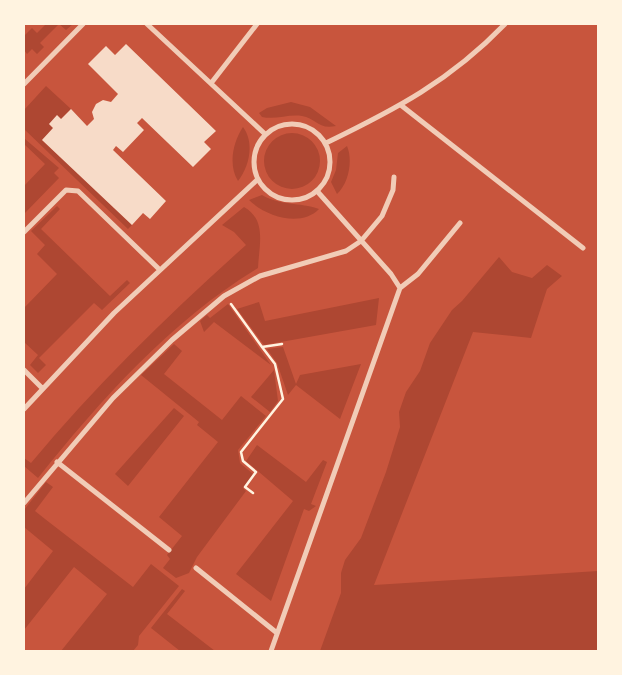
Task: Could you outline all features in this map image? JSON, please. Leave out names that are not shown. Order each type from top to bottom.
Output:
[{"type":"street","points":[[24,84],[83,24]]},
{"type":"street","points":[[147,24],[212,82],[266,134]]},
{"type":"street","points":[[212,82],[257,24]]},
{"type":"street","points":[[326,143],[402,106],[477,53],[505,24]]},
{"type":"street","points":[[402,106],[583,248]]},
{"type":"street","points":[[291,123],[304,125],[317,132],[326,143],[330,156],[330,169],[325,182],[317,191],[304,198],[291,200],[272,194],[258,179],[254,167],[254,155],[258,144],[266,134],[277,126],[291,123]]},
{"type":"street","points":[[24,504],[57,462],[131,380],[186,327],[224,296],[260,276],[346,251],[361,241],[375,228],[385,210],[393,190],[394,177]]},
{"type":"street","points":[[24,409],[114,313],[258,179]]},
{"type":"street","points":[[24,232],[66,190],[78,191],[160,270]]},
{"type":"street","points":[[317,191],[400,288]]},
{"type":"street","points":[[271,651],[400,288],[418,274],[460,223]]},
{"type":"street","points":[[24,370],[42,388]]},
{"type":"street","points":[[57,462],[169,550]]},
{"type":"street","points":[[196,568],[277,633]]},
{"type":"path","points":[[224,296],[275,364],[284,399],[241,452],[243,461],[256,472],[245,487],[253,493]]},
{"type":"path","points":[[262,347],[282,344]]},
{"type":"shaded area","points":[[46,24],[59,24],[40,43],[44,47],[37,54],[32,49],[27,54],[24,50],[24,36],[32,28],[37,33]]},
{"type":"shaded area","points":[[59,24],[73,24],[66,30]]},
{"type":"shaded area","points":[[46,86],[71,109],[61,119],[57,116],[49,124],[53,128],[42,140],[132,225],[128,229],[24,129],[24,110]]},
{"type":"shaded area","points":[[291,102],[310,107],[336,126],[321,125],[302,116],[267,118],[262,117],[259,113],[267,108]]},
{"type":"shaded area","points":[[243,127],[247,133],[250,147],[248,162],[238,181],[233,168],[233,154],[234,146]]},
{"type":"shaded area","points":[[286,133],[298,133],[308,137],[316,145],[320,161],[316,177],[308,185],[298,189],[286,189],[276,185],[268,177],[264,167],[264,155],[268,145],[276,137]]},
{"type":"shaded area","points":[[25,139],[59,168],[54,173],[59,178],[24,214],[24,186],[45,164],[24,144]]},
{"type":"shaded area","points":[[347,146],[350,158],[349,171],[344,184],[337,194],[331,182],[336,170],[338,153]]},
{"type":"shaded area","points":[[262,195],[276,201],[319,209],[303,218],[283,218],[264,211],[249,200]]},
{"type":"shaded area","points":[[57,206],[60,209],[41,229],[110,296],[127,280],[130,283],[102,310],[94,303],[39,358],[46,365],[38,373],[30,365],[38,355],[24,342],[24,308],[57,274],[37,254],[45,245],[31,231]]},
{"type":"shaded area","points":[[244,207],[251,212],[259,226],[258,268],[226,289],[167,336],[87,419],[38,478],[24,466],[24,458],[31,463],[134,350],[246,245],[234,232],[222,225]]},
{"type":"shaded area","points":[[499,257],[512,272],[532,278],[547,265],[562,276],[547,289],[531,338],[473,332],[374,585],[598,571],[598,651],[320,651],[341,593],[341,573],[345,560],[361,538],[386,472],[400,427],[399,412],[406,392],[420,371],[430,343],[452,310],[462,301]]},
{"type":"shaded area","points":[[379,298],[376,325],[264,345],[237,309],[259,302],[265,321]]},
{"type":"shaded area","points":[[228,304],[271,365],[214,322],[204,332],[200,321],[207,315],[210,318]]},
{"type":"shaded area","points":[[174,344],[182,351],[164,374],[222,420],[241,396],[266,416],[238,450],[240,463],[253,474],[243,488],[246,491],[197,557],[189,573],[176,578],[163,568],[170,559],[167,555],[182,536],[159,517],[218,442],[197,425],[199,422],[141,375]]},
{"type":"shaded area","points":[[283,347],[296,384],[300,375],[361,364],[340,419],[296,385],[288,395],[277,363],[267,349]]},
{"type":"shaded area","points":[[274,370],[278,401],[270,412],[251,397]]},
{"type":"shaded area","points":[[174,408],[184,416],[128,486],[115,474]]},
{"type":"shaded area","points":[[257,445],[306,482],[323,460],[327,462],[311,504],[316,506],[309,511],[304,509],[271,601],[236,574],[293,501],[246,461]]},
{"type":"shaded area","points":[[46,482],[53,487],[35,511],[45,519],[133,587],[151,564],[179,586],[139,636],[138,645],[133,651],[61,651],[107,594],[74,567],[24,630],[24,589],[53,551],[24,527],[24,510]]},
{"type":"shaded area","points":[[182,589],[185,591],[167,614],[215,651],[180,651],[151,628]]},
{"type":"building","points":[[126,44],[216,131],[204,142],[211,149],[193,167],[142,118],[137,123],[144,130],[123,152],[116,146],[113,150],[166,201],[150,219],[143,213],[132,225],[42,140],[53,128],[49,124],[57,115],[61,119],[71,109],[87,126],[94,119],[92,112],[96,104],[103,100],[111,102],[118,94],[88,64],[106,46],[115,55]]}]
